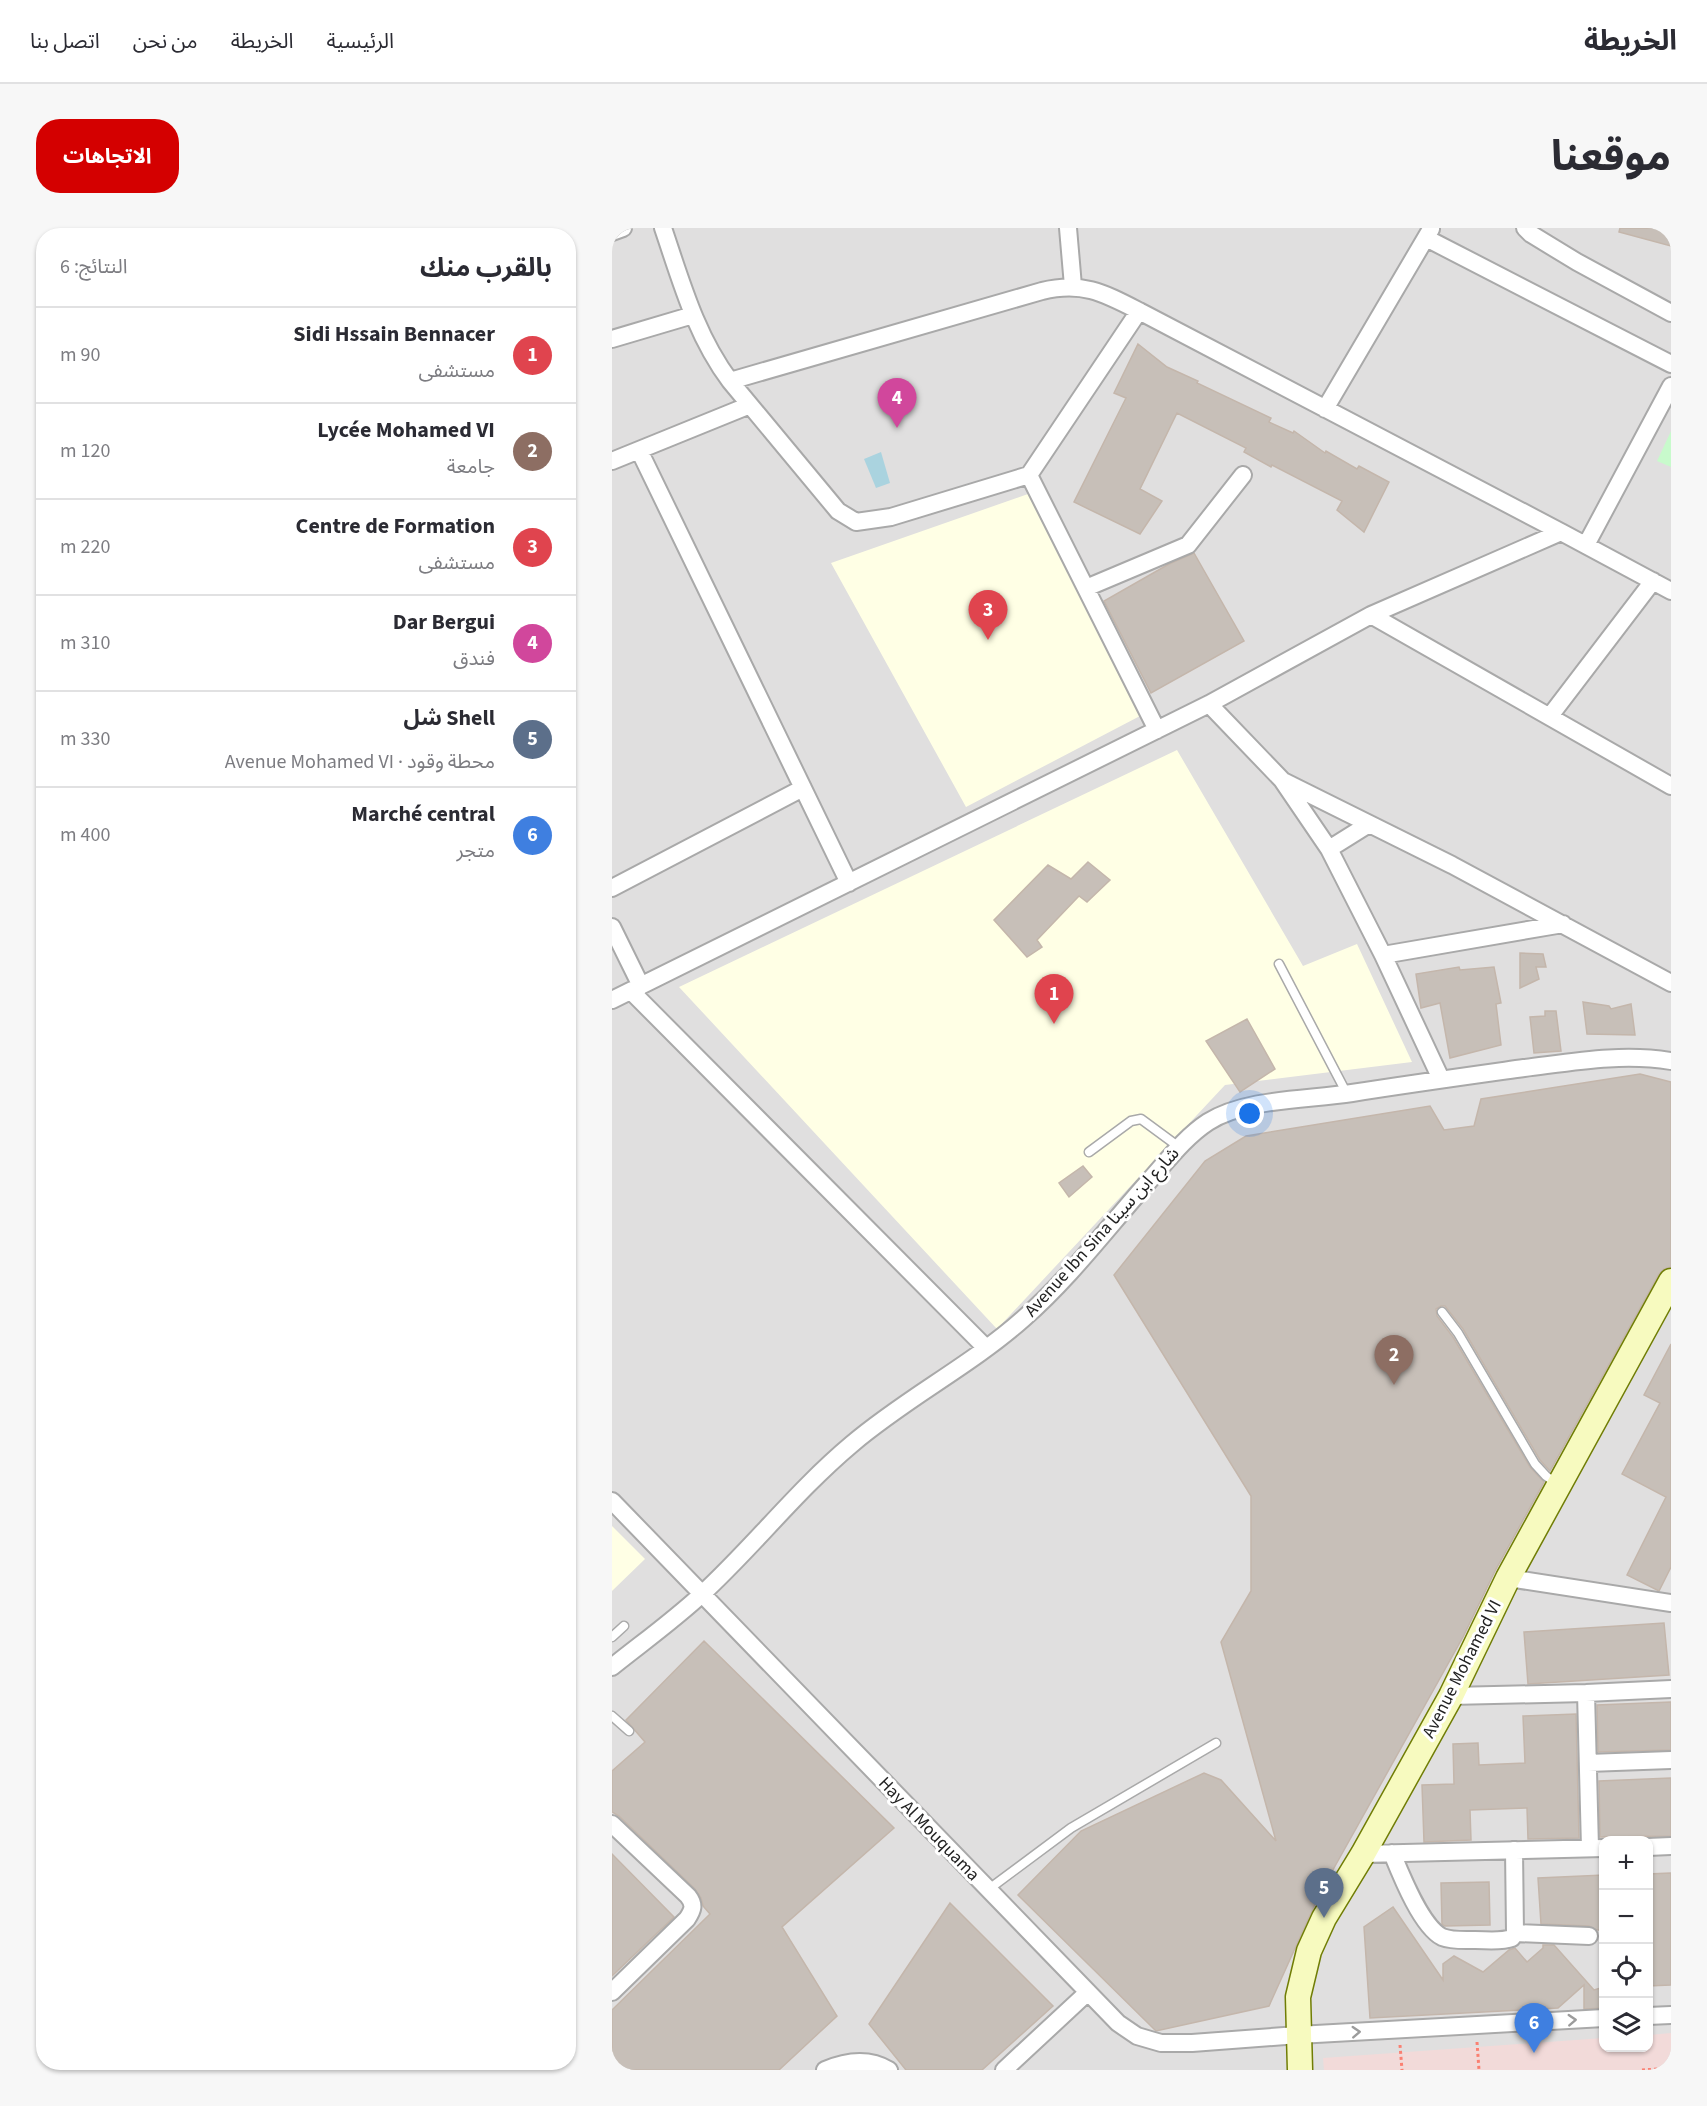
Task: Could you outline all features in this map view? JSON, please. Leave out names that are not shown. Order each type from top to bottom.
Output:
[{"type":"main road","name":"Avenue Mohamed VI","points":[[1300,2070],[1298,1997],[1309,1951],[1324,1918],[1363,1854],[1451,1696],[1508,1578],[1671,1281]]},
{"type":"street","points":[[612,232],[623,228]]},
{"type":"street","points":[[663,228],[693,315],[716,362],[838,511],[856,522],[891,517],[1029,475],[1139,311]]},
{"type":"street","points":[[1068,228],[1073,286]]},
{"type":"street","points":[[1525,228],[1577,262],[1671,313]]},
{"type":"street","points":[[1325,409],[1429,233],[1671,364]]},
{"type":"street","points":[[730,381],[1042,291],[1073,286],[1102,292],[1671,591]]},
{"type":"street","points":[[612,339],[693,315]]},
{"type":"street","points":[[1586,545],[1671,386]]},
{"type":"street","points":[[612,461],[750,405]]},
{"type":"street","points":[[639,450],[849,883]]},
{"type":"street","points":[[1029,475],[1157,730]]},
{"type":"street","points":[[1086,588],[1188,544],[1243,475]]},
{"type":"street","points":[[612,1000],[1209,704],[1371,615],[1561,532]]},
{"type":"street","points":[[1550,716],[1653,581]]},
{"type":"street","points":[[1371,615],[1671,786]]},
{"type":"street","points":[[1209,704],[1282,780],[1329,849],[1383,955],[1441,1079]]},
{"type":"street","points":[[1282,780],[1452,865],[1671,982]]},
{"type":"street","points":[[612,888],[803,788]]},
{"type":"street","points":[[1329,849],[1369,824]]},
{"type":"street","points":[[1383,955],[1563,924]]},
{"type":"street","points":[[612,927],[636,988],[986,1348]]},
{"type":"street","name":"Avenue Ibn Sina شارع ابن سينا","points":[[612,1667],[702,1595],[799,1492],[851,1444],[905,1402],[986,1348],[1024,1318],[1063,1279],[1179,1147],[1208,1122],[1230,1112],[1263,1104],[1607,1057],[1647,1057],[1671,1061]]},
{"type":"street","name":"Hay Al Mouquama","points":[[612,1501],[1118,2023],[1137,2036],[1161,2043],[1192,2043],[1599,2018]]},
{"type":"street","points":[[1508,1578],[1671,1603]]},
{"type":"street","points":[[1451,1696],[1671,1689]]},
{"type":"street","points":[[1363,1854],[1597,1848],[1588,1763],[1586,1693]]},
{"type":"street","points":[[1588,1763],[1671,1760]]},
{"type":"street","points":[[612,1824],[688,1896],[693,1903],[693,1910],[687,1919],[612,1992]]},
{"type":"street","points":[[1653,1847],[1671,1846]]},
{"type":"street","points":[[1392,1853],[1409,1895],[1432,1929],[1452,1940],[1503,1940],[1512,1938],[1515,1933],[1514,1850]]},
{"type":"street","points":[[1515,1933],[1589,1936]]},
{"type":"street","points":[[1004,2070],[1088,1992]]},
{"type":"street","points":[[1653,2016],[1671,2015]]},
{"type":"street","points":[[825,2070],[858,2061],[878,2064],[889,2070]]},
{"type":"lane","points":[[1279,964],[1347,1094]]},
{"type":"lane","points":[[1089,1152],[1131,1121],[1141,1119],[1179,1147]]},
{"type":"lane","points":[[1442,1312],[1458,1333],[1535,1464],[1559,1485]]},
{"type":"lane","points":[[612,1637],[624,1626]]},
{"type":"lane","points":[[612,1716],[628,1731]]},
{"type":"lane","points":[[989,1889],[1071,1828],[1216,1743]]},
{"type":"path","points":[[1476,2025],[1479,2070]]},
{"type":"path","points":[[1399,2030],[1402,2070]]},
{"type":"path","points":[[1642,2070],[1671,2068]]},
{"type":"shaded area","points":[[612,228],[1671,228],[1671,2070],[612,2070]]},
{"type":"shaded area","points":[[1028,494],[1140,716],[966,807],[831,563]]},
{"type":"shaded area","points":[[1177,750],[1303,966],[1357,944],[1412,1062],[1225,1085],[997,1329],[679,987]]},
{"type":"shaded area","points":[[612,1526],[645,1559],[612,1591]]},
{"type":"shaded area","points":[[1671,2033],[1671,2070],[1324,2070],[1323,2058],[1599,2038],[1599,2052],[1653,2052],[1653,2035]]},
{"type":"green space","points":[[1671,431],[1671,467],[1657,461]]},
{"type":"water","points":[[881,452],[890,483],[876,488],[864,459]]},
{"type":"building","points":[[1620,228],[1671,228],[1671,246],[1619,232]]},
{"type":"building","points":[[1138,344],[1167,367],[1271,418],[1269,422],[1293,433],[1294,431],[1325,453],[1326,451],[1357,469],[1359,466],[1389,482],[1364,532],[1337,510],[1342,501],[1272,465],[1271,467],[1244,452],[1246,448],[1177,413],[1140,489],[1162,501],[1140,534],[1074,502],[1126,398],[1114,393]]},
{"type":"building","points":[[1194,553],[1244,641],[1151,693],[1104,601],[1169,564]]},
{"type":"building","points":[[1088,862],[1110,880],[1087,902],[1079,896],[1037,940],[1042,947],[1027,957],[994,920],[1048,865],[1071,879]]},
{"type":"building","points":[[1520,953],[1543,954],[1546,967],[1536,967],[1539,979],[1520,988]]},
{"type":"building","points":[[1459,967],[1460,970],[1494,967],[1501,1003],[1496,1004],[1501,1045],[1450,1058],[1440,1003],[1421,1008],[1416,974]]},
{"type":"building","points":[[1583,1002],[1609,1006],[1611,1009],[1631,1004],[1635,1035],[1587,1034]]},
{"type":"building","points":[[1545,1011],[1556,1011],[1561,1051],[1534,1053],[1530,1017],[1545,1016]]},
{"type":"building","points":[[1247,1019],[1275,1069],[1240,1092],[1206,1041]]},
{"type":"building","points":[[1640,1074],[1671,1082],[1671,1267],[1659,1274],[1550,1471],[1540,1460],[1463,1329],[1445,1306],[1436,1309],[1437,1316],[1453,1337],[1530,1467],[1544,1482],[1495,1571],[1463,1637],[1320,1893],[1269,2006],[1156,2031],[1018,1895],[1081,1831],[1204,1773],[1221,1780],[1276,1841],[1221,1642],[1251,1591],[1251,1496],[1114,1275],[1205,1161],[1246,1136],[1430,1106],[1444,1130],[1474,1126],[1481,1099]]},
{"type":"building","points":[[1083,1166],[1092,1177],[1069,1197],[1059,1183]]},
{"type":"building","points":[[1671,1344],[1671,1567],[1659,1591],[1627,1575],[1666,1497],[1622,1474],[1660,1403],[1644,1395]]},
{"type":"building","points":[[1664,1623],[1669,1675],[1528,1684],[1524,1632]]},
{"type":"building","points":[[704,1641],[894,1828],[782,1927],[837,2016],[779,2070],[612,2070],[612,2010],[710,1914],[703,1906],[695,1889],[619,1816],[612,1812],[612,1771],[645,1742],[626,1720]]},
{"type":"building","points":[[1671,1702],[1671,1750],[1598,1752],[1597,1705]]},
{"type":"building","points":[[1576,1714],[1579,1838],[1528,1839],[1527,1808],[1470,1810],[1471,1840],[1424,1842],[1422,1785],[1454,1784],[1453,1744],[1478,1743],[1479,1765],[1525,1763],[1523,1716]]},
{"type":"building","points":[[1671,1778],[1671,1836],[1600,1836],[1599,1781]]},
{"type":"building","points":[[612,1854],[674,1917],[612,1976]]},
{"type":"building","points":[[1671,1873],[1671,1985],[1653,1986],[1653,1874]]},
{"type":"building","points":[[1599,1875],[1599,1930],[1589,1926],[1541,1924],[1538,1878]]},
{"type":"building","points":[[1489,1882],[1490,1925],[1445,1926],[1442,1924],[1441,1883]]},
{"type":"building","points":[[950,1903],[1053,2006],[982,2070],[906,2070],[869,2024]]},
{"type":"building","points":[[1393,1907],[1443,1980],[1443,1964],[1454,1956],[1483,1972],[1509,1950],[1515,1948],[1527,1962],[1543,1948],[1543,1945],[1554,1945],[1594,1990],[1599,1988],[1599,2008],[1584,2009],[1584,1985],[1558,2008],[1370,2018],[1364,1927]]},
{"type":"place","name":"Dar Bergui","points":[[897,428]]},
{"type":"place","name":"Centre de Formation","points":[[988,640]]},
{"type":"place","name":"Sidi Hssain Bennacer","points":[[1054,1024]]},
{"type":"place","name":"Lycée Mohamed VI","points":[[1394,1385]]},
{"type":"place","name":"Shell شل","points":[[1324,1918]]},
{"type":"place","name":"Marché central","points":[[1534,2053]]}]
